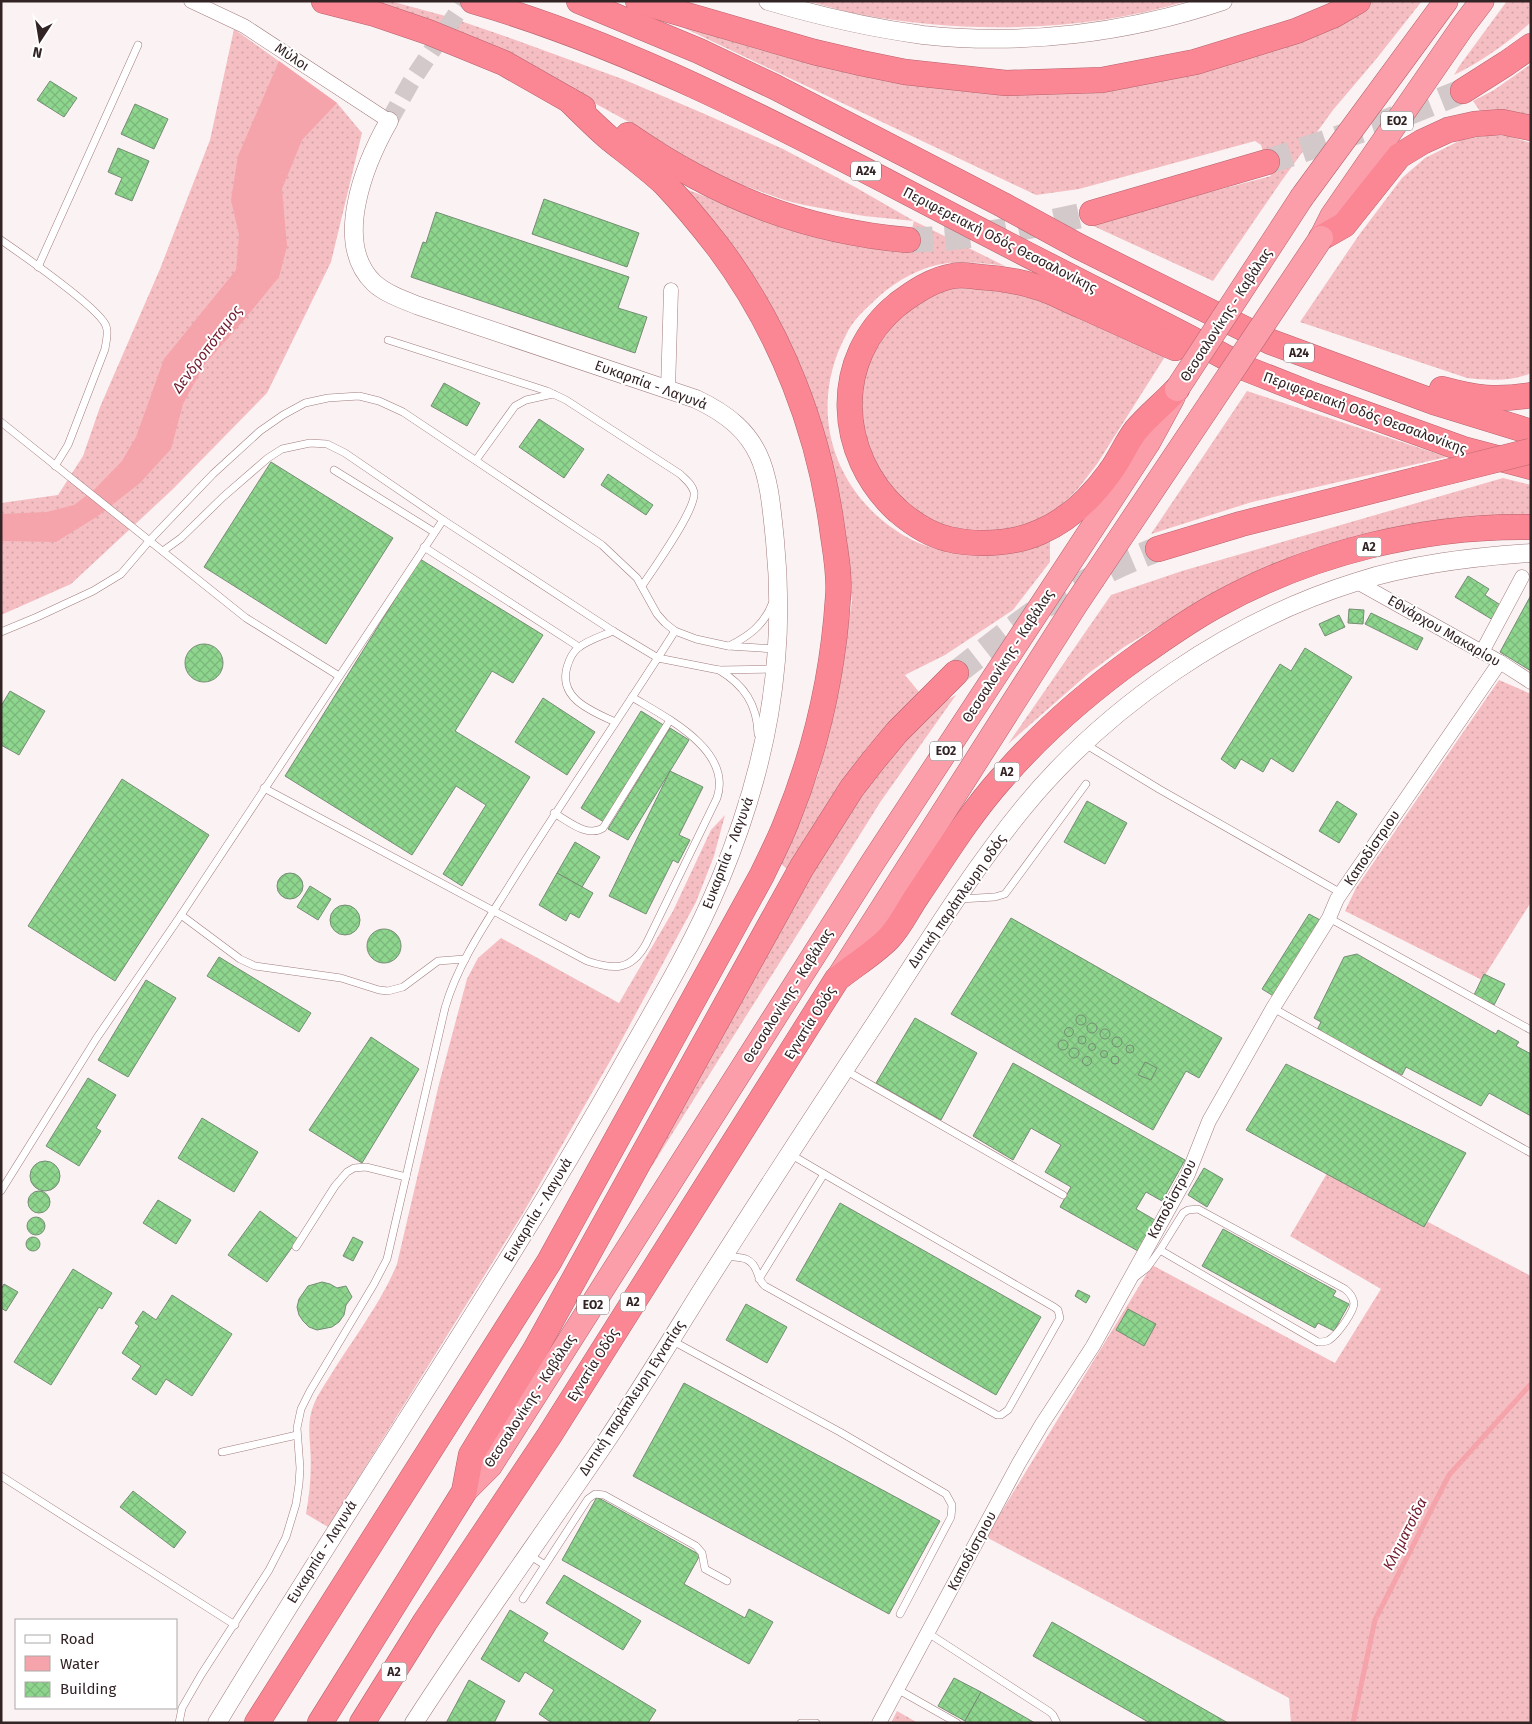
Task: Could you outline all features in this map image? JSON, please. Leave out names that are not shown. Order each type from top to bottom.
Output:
[{"type":"highway","points":[[324,1],[375,14],[428,32],[496,59],[606,120],[640,144],[710,185],[740,199],[801,222],[874,238],[908,240]]},
{"type":"highway","name":"Περιφερειακή Οδός Θεσσαλονίκης","points":[[473,1],[614,51],[760,117],[1247,369],[1398,427],[1463,449],[1531,467]]},
{"type":"highway","name":"Α24","points":[[579,1],[699,51],[775,87],[1003,204],[1078,246],[1271,342],[1434,402],[1531,432]]},
{"type":"highway","points":[[638,1],[814,52],[905,72],[1006,83],[1055,83],[1102,80],[1195,62],[1296,32],[1334,15],[1358,1]]},
{"type":"highway","name":"Θεσσαλονίκης - Καβάλας","points":[[464,1492],[490,1466],[868,870],[1148,443],[1177,389],[1302,197],[1446,1]]},
{"type":"highway","name":"ΕΟ2","points":[[1338,221],[1463,26],[1482,1]]},
{"type":"highway","points":[[1463,91],[1531,46]]},
{"type":"highway","points":[[256,1723],[549,1262],[762,875],[786,825],[798,793],[823,710],[830,671],[839,595],[836,557],[825,482],[807,421],[778,344],[739,276],[718,247],[665,184],[610,139],[569,100]]},
{"type":"highway","points":[[1321,238],[1399,156],[1422,142],[1448,130],[1475,124],[1502,122],[1531,128]]},
{"type":"highway","points":[[1092,213],[1266,162]]},
{"type":"highway","name":"Θεσσαλονίκης - Καβάλας","points":[[837,980],[1076,604],[1321,238]]},
{"type":"highway","points":[[1078,246],[1108,249],[1278,328],[1431,386],[1487,399],[1507,399],[1531,395]]},
{"type":"highway","points":[[1177,389],[1137,430],[1110,472],[1095,490],[1066,517],[1038,533],[1018,540],[994,543],[968,543],[946,539],[924,530],[907,519],[888,502],[868,475],[860,460],[849,416],[850,393],[855,368],[864,346],[876,325],[910,294],[954,275],[1005,279],[1038,287],[1182,350],[1247,369]]},
{"type":"highway","points":[[1158,549],[1241,524],[1531,452]]},
{"type":"highway","name":"Α2","points":[[837,980],[889,938],[970,817],[1000,779],[1059,719],[1158,642],[1217,605],[1246,590],[1298,568],[1330,558],[1388,542],[1427,534],[1496,526],[1531,527]]},
{"type":"highway","name":"Α2","points":[[320,1723],[464,1492],[471,1455],[535,1350],[802,867],[847,796],[873,761],[897,732],[956,673]]},
{"type":"highway","name":"Εγνατία Οδός","points":[[362,1723],[425,1622],[549,1436],[837,980]]},
{"type":"street","name":"Μύλοι","points":[[191,1],[244,26],[389,120]]},
{"type":"street","points":[[768,1],[826,17],[889,30],[945,36],[994,38],[1046,36],[1105,30],[1153,20],[1223,1]]},
{"type":"street","name":"Ευκαρπία - Λαγυνά","points":[[217,1723],[328,1541],[544,1201],[677,970],[710,902],[740,826],[759,766],[771,710],[776,669],[779,587],[771,503],[767,475],[760,457],[749,439],[724,415],[702,402],[419,306],[398,298],[375,283],[361,266],[357,256],[354,238],[355,215],[360,190],[377,142],[389,120]]},
{"type":"street","points":[[668,389],[671,290]]},
{"type":"street","name":"Δυτική παράπλευρη οδός","points":[[844,1070],[956,900],[1025,806],[1053,774],[1084,744],[1142,696],[1213,648],[1296,604],[1357,582],[1416,567],[1485,557],[1531,554]]},
{"type":"street","points":[[1482,652],[1522,578]]},
{"type":"street","name":"Εθνάρχου Μακαρίου","points":[[1357,582],[1500,662],[1531,682]]},
{"type":"street","name":"Καποδίστριου","points":[[879,1723],[1019,1464],[1042,1424],[1093,1346],[1188,1174],[1209,1121],[1273,1008],[1329,918],[1341,893],[1500,662]]},
{"type":"street","name":"Δυτική παράπλευρη Εγνατίας","points":[[414,1723],[458,1655],[607,1439],[844,1070]]},
{"type":"lane","points":[[38,267],[138,45]]},
{"type":"lane","points":[[1,240],[87,304],[102,318],[107,327],[105,349],[68,445],[55,466]]},
{"type":"lane","points":[[388,340],[554,394],[656,458],[691,484],[694,493],[693,504],[642,586]]},
{"type":"lane","points":[[476,460],[515,406],[526,400],[554,394]]},
{"type":"lane","points":[[1,632],[93,591],[122,574],[150,540],[213,474],[260,430],[305,403],[328,398],[359,396],[379,401],[403,412],[602,545],[637,578],[657,614],[675,631],[696,639],[728,646],[777,649]]},
{"type":"lane","points":[[1,422],[150,540],[214,594],[246,618],[339,676]]},
{"type":"lane","points":[[163,551],[181,538],[223,497],[268,458],[282,449],[310,443],[327,444],[345,453],[443,520],[613,631],[658,658],[719,670],[776,669]]},
{"type":"lane","points":[[334,470],[434,532]]},
{"type":"lane","points":[[1,1191],[96,1039],[181,915],[443,520]]},
{"type":"lane","points":[[424,547],[579,647]]},
{"type":"lane","points":[[728,646],[745,638],[758,628],[769,614],[779,587]]},
{"type":"lane","points":[[613,631],[579,647],[569,660],[565,673],[567,686],[573,698],[583,707],[615,722]]},
{"type":"lane","points":[[179,1723],[182,1708],[196,1683],[278,1556],[289,1528],[296,1504],[299,1484],[300,1455],[297,1435],[301,1410],[310,1391],[384,1266],[445,1008],[454,979],[554,813],[675,631]]},
{"type":"lane","points":[[719,670],[731,677],[742,687],[754,706],[758,732],[759,766]]},
{"type":"lane","points":[[264,788],[587,961],[602,966],[615,967],[627,965],[636,959],[646,944],[719,790],[718,773],[710,756],[696,740],[670,720],[632,696]]},
{"type":"lane","points":[[554,813],[589,832],[599,831],[603,828],[670,720]]},
{"type":"lane","points":[[1084,744],[1341,893]]},
{"type":"lane","points":[[956,900],[995,897],[1005,894],[1086,784]]},
{"type":"lane","points":[[181,915],[240,959],[255,966],[341,978],[379,990],[396,990],[403,987],[438,961],[465,959]]},
{"type":"lane","points":[[1329,918],[1531,1030]]},
{"type":"lane","points":[[1273,1008],[1531,1154]]},
{"type":"lane","points":[[844,1070],[1063,1195]]},
{"type":"lane","points":[[724,1256],[745,1258],[752,1261],[765,1286],[992,1414],[1001,1415],[1008,1410],[1059,1323],[1058,1310],[790,1154]]},
{"type":"lane","points":[[296,1247],[335,1186],[347,1172],[354,1168],[366,1167],[406,1177]]},
{"type":"lane","points":[[760,1279],[824,1174]]},
{"type":"lane","points":[[1129,1280],[1146,1270],[1183,1213],[1188,1210],[1198,1209],[1346,1289],[1352,1297],[1353,1307],[1350,1315],[1332,1338],[1328,1341],[1318,1342],[1160,1250]]},
{"type":"lane","points":[[670,1340],[840,1432],[946,1494],[952,1504],[951,1517],[900,1614]]},
{"type":"lane","points":[[222,1452],[297,1435]]},
{"type":"lane","points":[[1,1476],[234,1625]]},
{"type":"lane","points":[[523,1599],[588,1499],[591,1496],[600,1494],[696,1546],[702,1553],[705,1569],[727,1581]]},
{"type":"lane","points":[[528,1554],[545,1565]]},
{"type":"lane","points":[[928,1632],[1050,1712],[1057,1723]]},
{"type":"lane","points":[[897,1689],[957,1723]]},
{"type":"lane","points":[[800,1723],[816,1723]]},
{"type":"shaded area","points":[[355,1],[390,1],[449,17],[625,80],[783,149],[914,221],[864,216],[804,205],[734,182],[704,167],[629,122],[545,76]]},
{"type":"shaded area","points":[[808,1],[1187,1],[1109,19],[1026,27],[984,27],[902,21],[856,14]]},
{"type":"shaded area","points":[[1357,1],[1422,1],[1333,110],[1213,281],[1089,224],[1271,176],[1261,145],[1255,141],[1079,189],[1036,195],[680,26],[788,58],[851,74],[894,82],[1079,88]]},
{"type":"shaded area","points":[[1507,1],[1531,1],[1531,22],[1494,51],[1454,75],[1460,65]]},
{"type":"shaded area","points":[[234,29],[337,103],[362,133],[331,262],[267,393],[173,489],[71,584],[1,615],[1,503],[58,495],[83,456],[100,407],[160,269],[210,140]]},
{"type":"shaded area","points":[[1531,64],[1531,116],[1482,114],[1473,101],[1494,90]]},
{"type":"shaded area","points":[[1492,135],[1508,136],[1531,143],[1531,373],[1508,379],[1467,378],[1300,322],[1359,235],[1402,178],[1425,158],[1461,140]]},
{"type":"shaded area","points":[[686,189],[748,213],[907,248],[914,221],[1005,266],[962,262],[945,263],[928,268],[910,275],[894,285],[879,296],[861,314],[846,335],[836,358],[830,381],[829,428],[834,451],[856,493],[881,519],[908,538],[937,549],[952,551],[1050,540],[1050,562],[1013,610],[945,655],[905,675],[919,692],[866,749],[787,869],[780,863],[818,775],[836,703],[852,601],[841,505],[808,397],[759,285]]},
{"type":"shaded area","points":[[980,285],[1036,299],[1166,355],[1097,464],[1077,490],[1060,506],[1039,520],[1005,532],[953,532],[894,498],[860,436],[862,371],[898,314],[949,287]]},
{"type":"shaded area","points":[[1247,391],[1447,457],[1252,502],[1151,534]]},
{"type":"shaded area","points":[[1503,478],[1531,485],[1531,521],[1497,521],[1185,610],[1124,647],[1089,673],[1008,744],[1111,595],[1182,571]]},
{"type":"shaded area","points":[[1499,680],[1531,694],[1531,902],[1482,980],[1345,911],[1356,888]]},
{"type":"shaded area","points":[[956,695],[881,801],[652,1166],[649,1164],[781,923],[857,796],[925,712]]},
{"type":"shaded area","points":[[725,815],[714,856],[696,902],[613,1056],[522,1215],[328,1527],[306,1514],[311,1462],[309,1425],[312,1409],[324,1386],[376,1304],[397,1264],[439,1084],[467,979],[478,958],[501,938],[619,1003],[673,911],[711,830]]},
{"type":"shaded area","points":[[1329,1170],[1531,1276],[1531,1723],[1291,1723],[1289,1698],[986,1537],[1152,1265],[1335,1363],[1381,1289],[1290,1236]]},
{"type":"shaded area","points":[[897,1711],[918,1723],[891,1723]]},
{"type":"water","name":"Δενδροπόταμος","points":[[279,61],[337,103],[302,140],[282,189],[287,246],[279,277],[204,365],[183,404],[171,449],[140,483],[98,516],[56,542],[1,541],[1,514],[47,512],[74,505],[95,489],[122,461],[136,437],[164,359],[236,270],[239,235],[231,200],[238,156]]},
{"type":"building","points":[[50,81],[77,98],[64,117],[37,100]]},
{"type":"building","points":[[135,104],[168,119],[154,149],[121,134]]},
{"type":"building","points":[[118,148],[149,161],[132,201],[115,194],[122,178],[108,172]]},
{"type":"building","points":[[544,199],[639,233],[627,267],[532,234]]},
{"type":"building","points":[[436,212],[629,277],[618,308],[647,317],[635,353],[411,277],[423,242],[426,243]]},
{"type":"building","points":[[444,383],[480,403],[467,426],[431,406]]},
{"type":"building","points":[[539,419],[584,449],[564,478],[519,447]]},
{"type":"building","points":[[271,462],[393,538],[326,644],[204,567]]},
{"type":"building","points":[[608,474],[653,505],[646,515],[601,485]]},
{"type":"building","points":[[420,559],[543,635],[513,683],[492,671],[455,731],[530,777],[462,886],[443,874],[486,805],[456,786],[412,855],[285,776]]},
{"type":"building","points":[[1468,576],[1489,589],[1485,595],[1502,606],[1493,620],[1455,597]]},
{"type":"building","points":[[1531,595],[1531,671],[1500,652]]},
{"type":"building","points":[[1349,609],[1364,610],[1363,624],[1348,623]]},
{"type":"building","points":[[1371,613],[1423,638],[1417,650],[1365,624]]},
{"type":"building","points":[[1339,615],[1345,627],[1325,636],[1319,624]]},
{"type":"building","points":[[204,644],[218,649],[223,663],[218,677],[204,682],[190,677],[185,663],[190,649]]},
{"type":"building","points":[[1305,648],[1352,677],[1293,772],[1271,758],[1263,772],[1241,759],[1235,769],[1221,759],[1280,664],[1291,671]]},
{"type":"building","points":[[10,691],[45,711],[19,755],[1,745],[1,706]]},
{"type":"building","points":[[543,698],[595,732],[567,775],[515,742]]},
{"type":"building","points":[[641,711],[665,726],[604,822],[581,808]]},
{"type":"building","points":[[670,728],[689,740],[628,840],[608,829]]},
{"type":"building","points":[[670,771],[703,787],[679,835],[690,840],[678,863],[673,860],[646,914],[609,896]]},
{"type":"building","points":[[122,779],[209,835],[115,981],[28,926]]},
{"type":"building","points":[[1087,801],[1127,823],[1105,864],[1064,842]]},
{"type":"building","points":[[1337,801],[1357,814],[1339,843],[1319,831]]},
{"type":"building","points":[[575,842],[600,857],[582,887],[557,873]]},
{"type":"building","points":[[290,873],[299,877],[303,886],[299,895],[290,899],[281,895],[277,886],[281,877]]},
{"type":"building","points":[[557,873],[593,893],[579,918],[570,913],[566,921],[539,905]]},
{"type":"building","points":[[310,886],[331,899],[318,920],[297,907]]},
{"type":"building","points":[[345,905],[356,909],[360,920],[356,931],[345,935],[334,931],[330,920],[334,909]]},
{"type":"building","points":[[1309,914],[1322,921],[1275,997],[1262,989]]},
{"type":"building","points":[[1011,918],[1222,1038],[1199,1078],[1186,1071],[1153,1130],[951,1014]]},
{"type":"building","points":[[384,929],[391,930],[396,934],[400,939],[400,953],[396,958],[391,962],[384,963],[377,962],[372,958],[368,953],[367,946],[368,939],[372,934],[377,930]]},
{"type":"building","points":[[1357,954],[1496,1034],[1498,1030],[1519,1042],[1516,1046],[1531,1054],[1531,1116],[1489,1093],[1481,1106],[1406,1067],[1402,1075],[1317,1030],[1321,1022],[1314,1018],[1344,957]]},
{"type":"building","points":[[219,957],[311,1013],[299,1032],[207,976]]},
{"type":"building","points":[[1484,974],[1505,984],[1494,1005],[1474,995]]},
{"type":"building","points":[[146,980],[176,998],[128,1077],[98,1060]]},
{"type":"building","points":[[1079,1015],[1083,1015],[1086,1020],[1085,1024],[1079,1025],[1076,1022],[1076,1018]]},
{"type":"building","points":[[915,1018],[977,1053],[941,1120],[876,1083]]},
{"type":"building","points":[[1090,1023],[1094,1023],[1097,1028],[1096,1032],[1090,1033],[1087,1030],[1087,1026]]},
{"type":"building","points":[[1069,1028],[1073,1032],[1069,1036],[1065,1032]]},
{"type":"building","points":[[1103,1029],[1107,1029],[1110,1034],[1109,1038],[1103,1039],[1100,1036],[1100,1032]]},
{"type":"building","points":[[1082,1036],[1086,1040],[1082,1044],[1078,1040]]},
{"type":"building","points":[[371,1037],[419,1069],[362,1163],[309,1130]]},
{"type":"building","points":[[1115,1037],[1119,1037],[1122,1042],[1121,1046],[1115,1047],[1112,1044],[1112,1040]]},
{"type":"building","points":[[1061,1040],[1065,1040],[1068,1045],[1067,1049],[1061,1050],[1058,1047],[1058,1043]]},
{"type":"building","points":[[1092,1044],[1095,1047],[1092,1050],[1089,1047]]},
{"type":"building","points":[[1130,1045],[1134,1049],[1130,1053],[1126,1049]]},
{"type":"building","points":[[1072,1048],[1076,1048],[1079,1053],[1078,1057],[1072,1058],[1069,1055],[1069,1051]]},
{"type":"building","points":[[1104,1050],[1108,1054],[1104,1058],[1100,1054]]},
{"type":"building","points":[[1087,1056],[1092,1061],[1087,1066],[1082,1061]]},
{"type":"building","points":[[1115,1056],[1119,1060],[1115,1064],[1111,1060]]},
{"type":"building","points":[[1145,1062],[1157,1068],[1151,1080],[1138,1075]]},
{"type":"building","points":[[1013,1063],[1185,1160],[1162,1201],[1146,1192],[1136,1209],[1155,1220],[1138,1251],[1060,1207],[1071,1187],[1045,1172],[1061,1145],[1031,1128],[1013,1160],[973,1136]]},
{"type":"building","points":[[1286,1064],[1466,1153],[1424,1227],[1246,1130]]},
{"type":"building","points":[[88,1078],[116,1095],[96,1128],[101,1131],[79,1166],[46,1146]]},
{"type":"building","points":[[202,1118],[258,1152],[234,1192],[178,1158]]},
{"type":"building","points":[[45,1161],[56,1165],[60,1176],[56,1187],[45,1191],[34,1187],[30,1176],[34,1165]]},
{"type":"building","points":[[1204,1168],[1223,1179],[1207,1207],[1188,1195]]},
{"type":"building","points":[[39,1191],[47,1194],[50,1202],[47,1210],[39,1213],[31,1210],[28,1202],[31,1194]]},
{"type":"building","points":[[158,1200],[191,1220],[176,1244],[143,1223]]},
{"type":"building","points":[[840,1203],[1041,1317],[996,1395],[796,1280]]},
{"type":"building","points":[[260,1211],[298,1239],[267,1282],[228,1255]]},
{"type":"building","points":[[32,1217],[40,1217],[45,1222],[43,1233],[32,1235],[27,1230],[27,1222]]},
{"type":"building","points":[[1223,1229],[1336,1291],[1333,1296],[1349,1304],[1334,1331],[1318,1323],[1315,1328],[1202,1266]]},
{"type":"building","points":[[30,1237],[36,1237],[40,1244],[36,1251],[30,1251],[26,1247],[26,1241]]},
{"type":"building","points":[[353,1237],[363,1242],[353,1261],[343,1256]]},
{"type":"building","points":[[73,1269],[112,1293],[102,1309],[99,1307],[51,1385],[14,1362]]},
{"type":"building","points":[[322,1282],[337,1288],[346,1286],[352,1297],[346,1305],[344,1315],[339,1322],[332,1327],[317,1330],[309,1327],[303,1321],[297,1307],[299,1299],[308,1286]]},
{"type":"building","points":[[4,1284],[18,1292],[6,1311],[1,1308],[1,1289]]},
{"type":"building","points":[[1078,1290],[1090,1296],[1086,1303],[1075,1296]]},
{"type":"building","points":[[172,1295],[232,1334],[192,1396],[166,1379],[156,1395],[132,1379],[141,1366],[122,1353],[139,1326],[135,1323],[143,1311],[156,1320]]},
{"type":"building","points":[[746,1304],[787,1327],[767,1363],[726,1340]]},
{"type":"building","points":[[1128,1309],[1156,1324],[1144,1346],[1116,1330]]},
{"type":"building","points":[[684,1383],[940,1521],[889,1614],[633,1476]]},
{"type":"building","points":[[133,1491],[186,1532],[174,1548],[120,1507]]},
{"type":"building","points":[[597,1497],[700,1555],[684,1584],[745,1618],[749,1609],[773,1622],[749,1664],[562,1560]]},
{"type":"building","points":[[564,1575],[641,1621],[623,1650],[546,1603]]},
{"type":"building","points":[[510,1610],[548,1633],[543,1641],[656,1710],[648,1723],[552,1723],[539,1714],[554,1690],[525,1672],[519,1682],[481,1659]]},
{"type":"building","points":[[1052,1622],[1228,1723],[1150,1723],[1033,1656]]},
{"type":"building","points":[[954,1678],[981,1692],[965,1721],[938,1706]]},
{"type":"building","points":[[469,1680],[505,1701],[494,1723],[446,1723]]},
{"type":"building","points":[[981,1692],[1035,1723],[968,1723],[965,1721]]},
{"type":"waterway","name":"Κληματσίδα","points":[[1353,1723],[1375,1620],[1449,1475],[1531,1384]]},
{"type":"tunnel","points":[[389,121],[411,82],[465,1]]},
{"type":"tunnel","points":[[1267,162],[1383,123],[1463,91]]},
{"type":"tunnel","points":[[908,240],[955,237],[1001,231],[1092,213]]},
{"type":"tunnel","points":[[956,673],[1023,621],[1054,600],[1105,572],[1158,549]]}]
